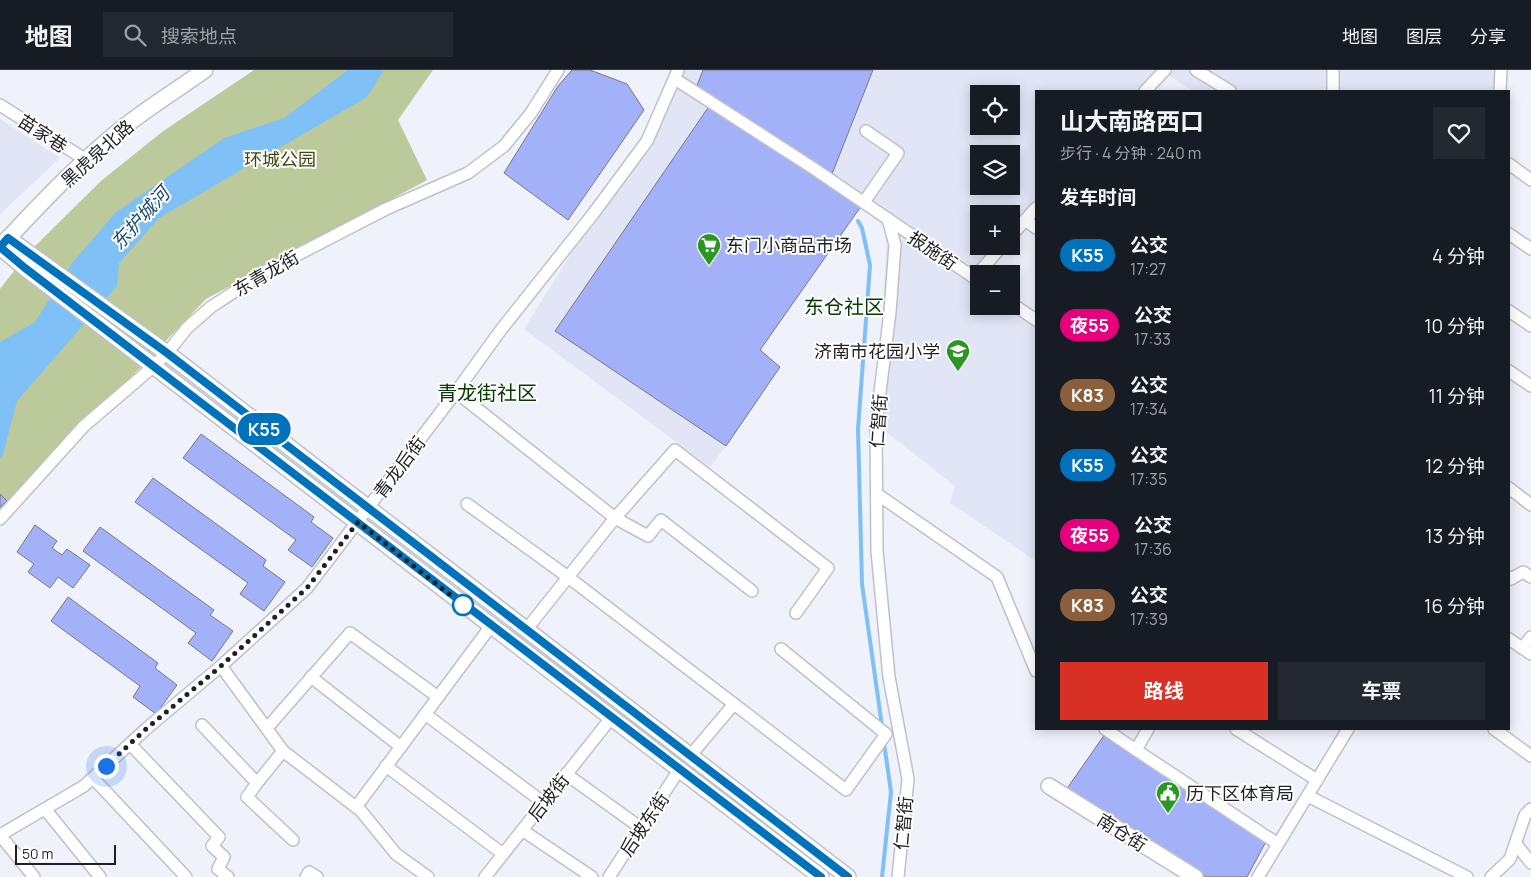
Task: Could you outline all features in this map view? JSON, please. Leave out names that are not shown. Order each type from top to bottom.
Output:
[{"type":"main road","name":"黑虎泉北路","points":[[3,244],[86,160],[121,129],[205,70]]},
{"type":"main road","points":[[3,244],[24,251],[30,262],[151,364],[821,877]]},
{"type":"main road","points":[[30,262],[164,351],[848,877]]},
{"type":"main road","name":"南仓街","points":[[1049,786],[1195,877]]},
{"type":"street","name":"东青龙街","points":[[0,518],[84,426],[211,307],[266,271],[386,209],[468,173],[504,146],[531,113],[558,70]]},
{"type":"street","points":[[1146,90],[1165,70]]},
{"type":"street","points":[[1196,70],[1228,90]]},
{"type":"street","points":[[1333,70],[1333,90]]},
{"type":"street","points":[[1500,90],[1501,70]]},
{"type":"street","points":[[676,74],[888,219]]},
{"type":"street","name":"青龙后街","points":[[0,835],[84,786],[307,588],[500,331],[593,214],[647,141],[676,74]]},
{"type":"street","name":"苗家巷","points":[[0,105],[86,160]]},
{"type":"street","points":[[864,202],[898,153],[866,131]]},
{"type":"street","points":[[1510,165],[1531,180]]},
{"type":"street","points":[[1020,226],[1035,209]]},
{"type":"street","name":"报施街","points":[[888,219],[970,276]]},
{"type":"street","name":"仁智街","points":[[888,219],[895,245],[890,312],[876,424],[877,552],[889,677],[908,779],[898,877]]},
{"type":"street","points":[[1025,220],[1035,227]]},
{"type":"street","points":[[1510,235],[1531,249]]},
{"type":"street","points":[[987,265],[995,255]]},
{"type":"street","points":[[1020,309],[1035,319]]},
{"type":"street","points":[[1510,311],[1529,320]]},
{"type":"street","points":[[1510,372],[1531,386]]},
{"type":"street","points":[[456,392],[615,518],[648,536],[661,520],[752,591]]},
{"type":"street","points":[[526,630],[615,518],[675,450],[828,568],[796,613]]},
{"type":"street","points":[[1510,489],[1531,505]]},
{"type":"street","points":[[877,494],[997,577],[1035,669]]},
{"type":"street","points":[[467,504],[568,577],[846,790],[886,734],[781,649]]},
{"type":"street","points":[[1510,578],[1523,572],[1531,577]]},
{"type":"street","points":[[356,807],[491,626]]},
{"type":"street","points":[[267,728],[350,633],[438,697]]},
{"type":"street","points":[[1510,640],[1527,651],[1531,637]]},
{"type":"street","points":[[221,666],[283,751],[361,811],[396,854],[428,877]]},
{"type":"street","points":[[311,677],[401,746]]},
{"type":"street","points":[[690,756],[734,704]]},
{"type":"street","points":[[426,714],[544,803]]},
{"type":"street","name":"后坡街","points":[[485,877],[611,718]]},
{"type":"street","points":[[202,725],[257,783]]},
{"type":"street","points":[[1106,730],[1278,844]]},
{"type":"street","points":[[1136,750],[1147,730]]},
{"type":"street","points":[[1238,730],[1317,780]]},
{"type":"street","points":[[1258,877],[1347,730]]},
{"type":"street","points":[[1495,730],[1531,756]]},
{"type":"street","points":[[130,744],[219,837],[212,846],[224,856],[218,869],[228,877]]},
{"type":"street","points":[[283,751],[247,798],[293,840]]},
{"type":"street","points":[[386,766],[503,854]]},
{"type":"street","name":"后坡东街","points":[[608,877],[679,770]]},
{"type":"street","points":[[566,774],[641,828]]},
{"type":"street","points":[[93,778],[186,877]]},
{"type":"street","points":[[1308,796],[1467,877]]},
{"type":"street","points":[[45,809],[100,877]]},
{"type":"street","points":[[1491,877],[1510,859],[1525,815],[1531,809]]},
{"type":"street","points":[[522,830],[592,877]]},
{"type":"street","points":[[0,835],[34,877]]},
{"type":"street","points":[[1516,844],[1530,860]]},
{"type":"street","points":[[306,877],[310,872],[317,877]]},
{"type":"shaded area","points":[[677,70],[1501,70],[1500,90],[1192,90],[1163,72],[1146,90],[1035,90],[1035,211],[1020,227],[1020,205],[970,205],[970,255],[997,255],[990,265],[970,265],[970,315],[1020,315],[1020,311],[1035,319],[1035,560],[950,503],[955,486],[876,424],[888,219],[864,203],[761,349],[780,367],[710,467],[524,329],[581,238],[675,79]]},
{"type":"shaded area","points":[[0,119],[60,158],[0,214]]},
{"type":"green space","name":"环城公园","points":[[254,70],[433,70],[398,120],[427,180],[206,299],[35,477],[0,519],[0,289],[28,253],[101,181],[162,132]]},
{"type":"water","name":"东护城河","points":[[348,70],[384,70],[367,97],[159,218],[119,263],[117,286],[17,401],[3,455],[0,458],[0,342],[35,322],[73,262],[115,213],[224,138],[284,118]]},
{"type":"building","points":[[572,70],[590,70],[627,84],[644,110],[568,220],[504,173],[558,86]]},
{"type":"building","name":"东门小商品市场","points":[[703,70],[873,70],[830,179],[864,202],[760,350],[780,367],[726,446],[555,331],[712,102],[695,91]]},
{"type":"building","points":[[201,434],[314,517],[311,522],[333,538],[312,567],[288,550],[296,540],[183,458]]},
{"type":"building","points":[[153,478],[266,560],[263,566],[285,582],[264,611],[240,594],[248,583],[135,502]]},
{"type":"building","points":[[0,494],[7,501],[0,507]]},
{"type":"building","points":[[35,525],[57,541],[52,548],[62,555],[67,549],[90,565],[73,588],[58,577],[50,588],[28,572],[34,564],[17,552]]},
{"type":"building","points":[[100,527],[214,610],[210,615],[233,631],[212,661],[188,643],[196,633],[83,551]]},
{"type":"building","points":[[68,597],[158,663],[155,668],[177,685],[156,714],[133,697],[140,686],[51,621]]},
{"type":"building","name":"历下区体育局","points":[[1105,734],[1268,838],[1247,877],[1206,877],[1066,790]]},
{"type":"waterway","points":[[858,221],[862,228],[870,265],[858,429],[862,584],[882,726]]},
{"type":"waterway","points":[[882,877],[891,792],[884,743]]},
{"type":"bus line","name":"K55","points":[[821,877],[679,770],[0,247],[8,238],[160,349],[848,877]]},
{"type":"place","name":"东门小商品市场","points":[[709,266]]},
{"type":"place","name":"济南市花园小学","points":[[958,372]]},
{"type":"place","name":"历下区体育局","points":[[1168,814]]},
{"type":"district","name":"东仓社区","points":[[844,306]]},
{"type":"district","name":"青龙街社区","points":[[487,392]]},
{"type":"route","points":[[106,766],[307,588],[358,522],[463,605]]}]
